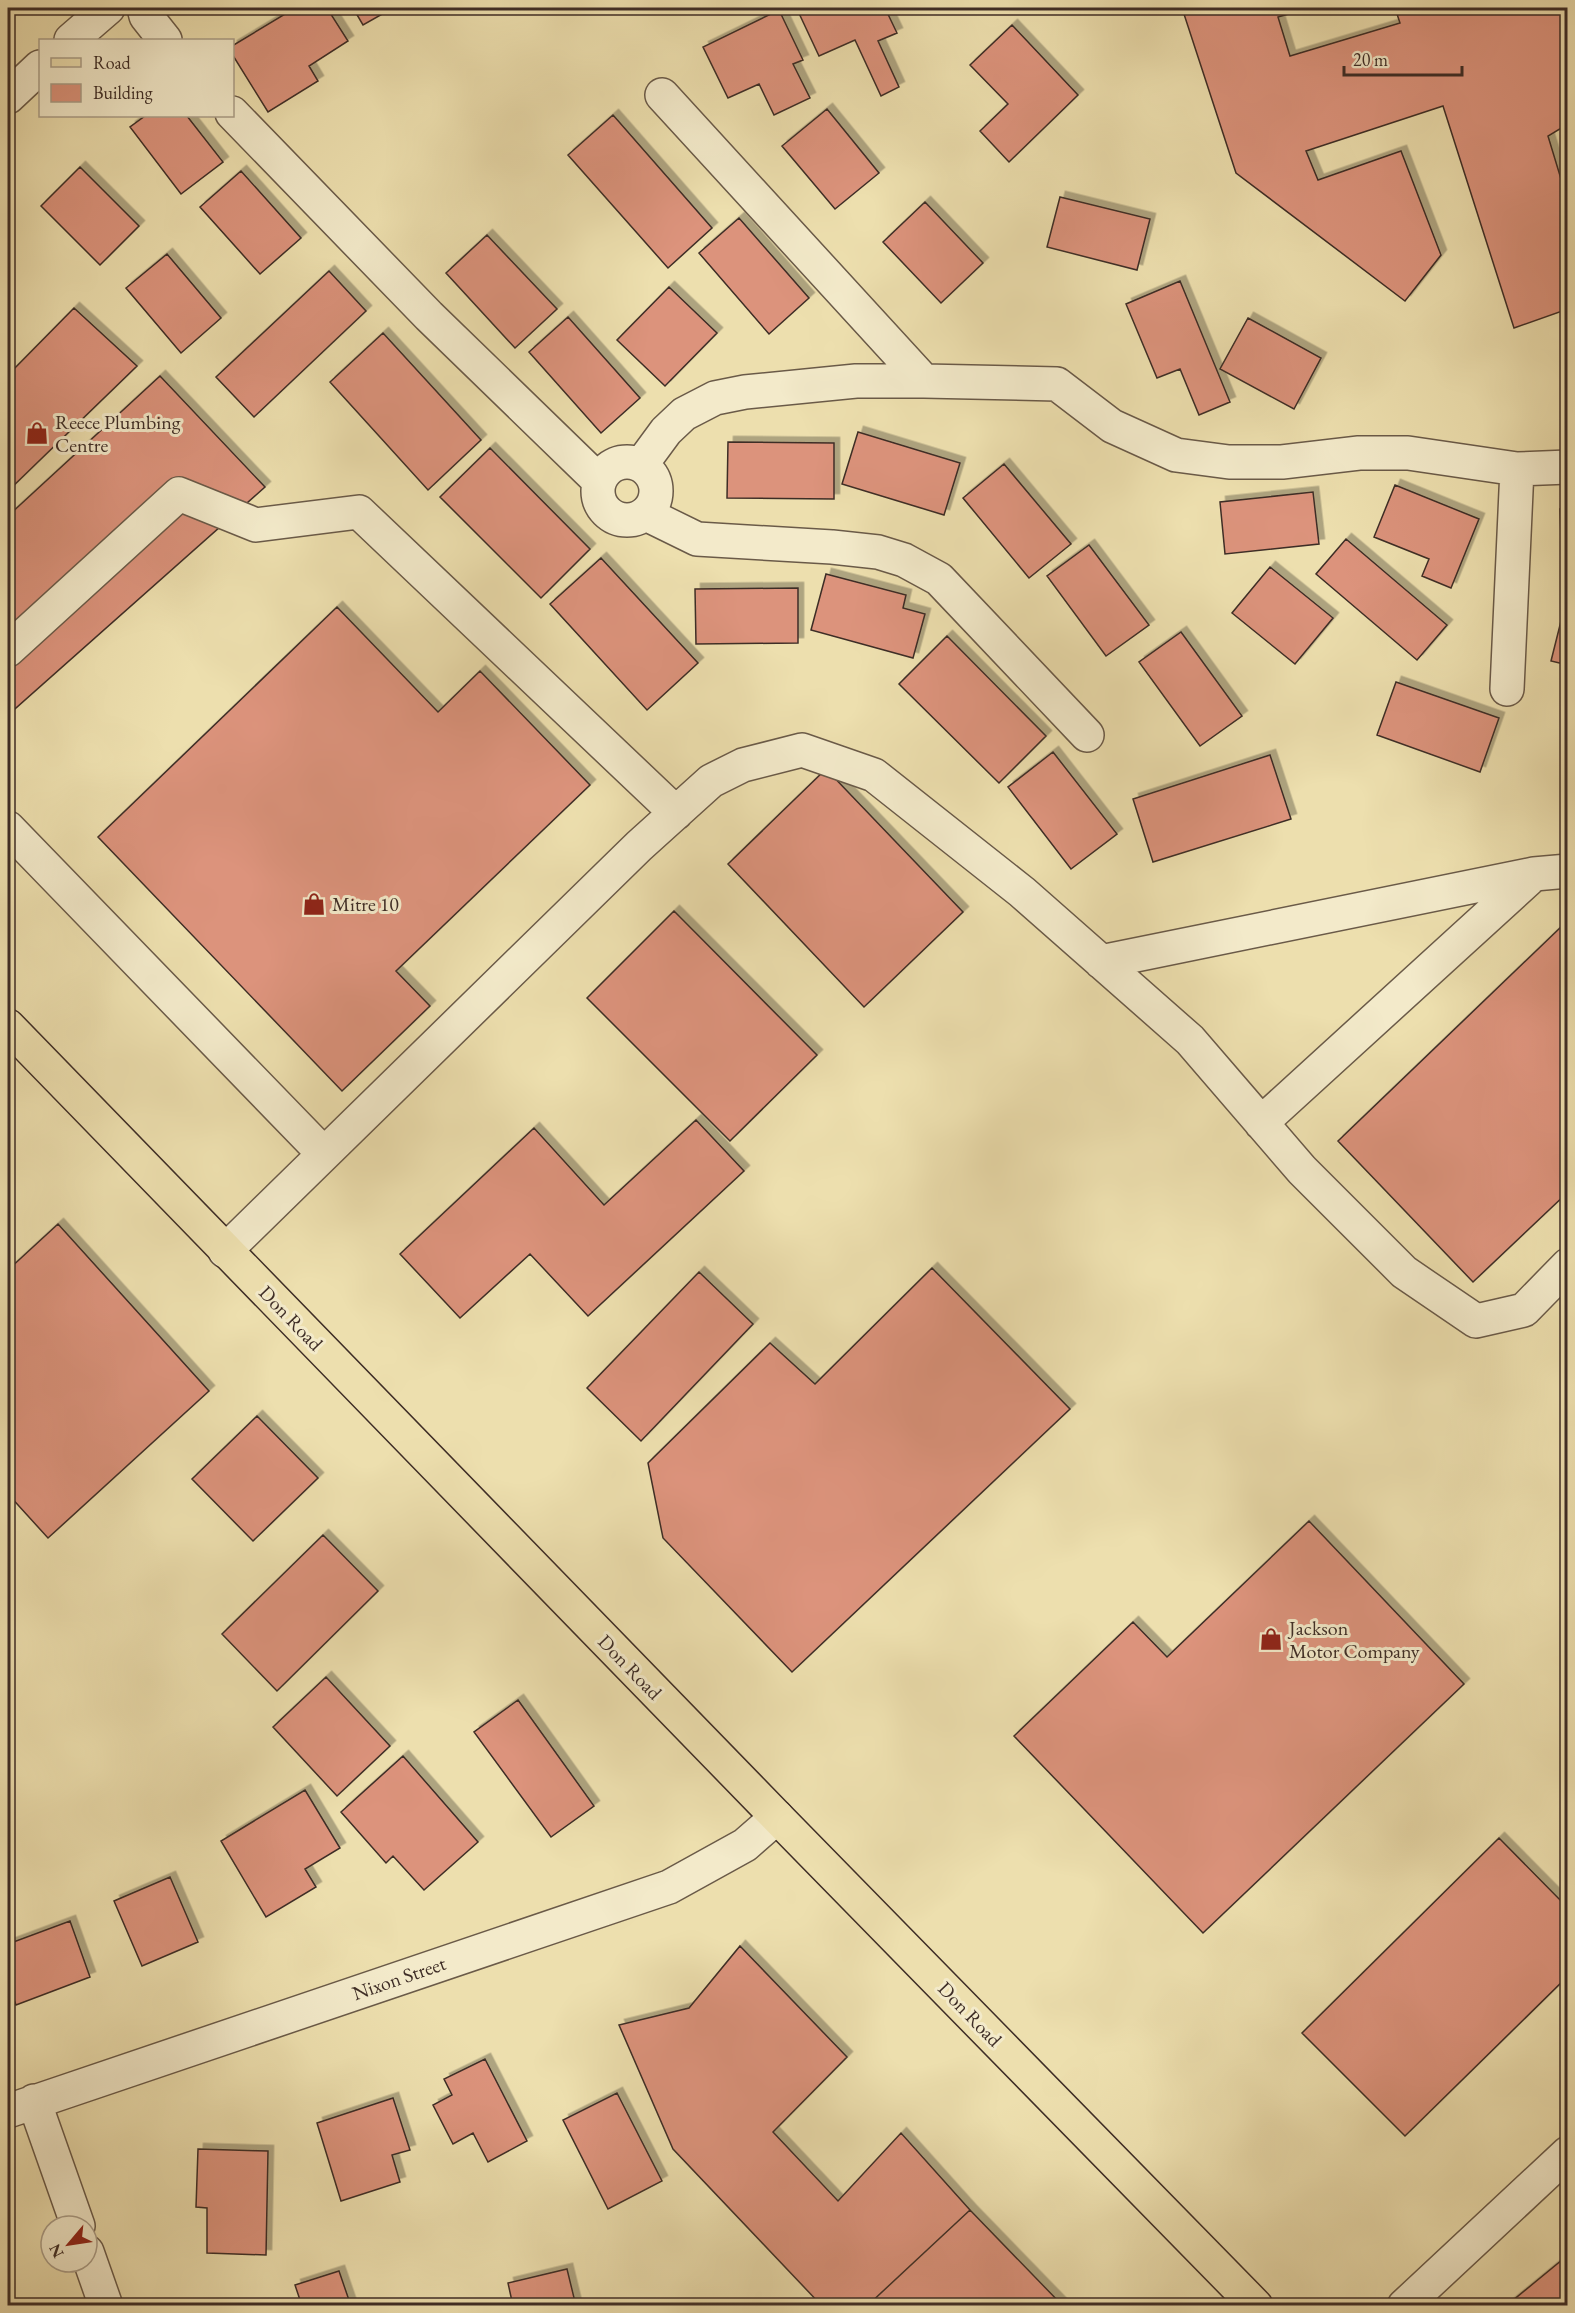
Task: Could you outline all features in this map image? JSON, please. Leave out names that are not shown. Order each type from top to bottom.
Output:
[{"type":"main road","name":"Don Road","points":[[8,1026],[1256,2306]]},
{"type":"street","points":[[72,39],[108,8]]},
{"type":"street","points":[[144,8],[146,16],[164,39]]},
{"type":"street","points":[[8,97],[39,68]]},
{"type":"street","points":[[662,95],[924,381]]},
{"type":"street","points":[[234,115],[429,316],[598,480]]},
{"type":"street","points":[[641,465],[666,431],[684,414],[715,399],[745,392],[856,381],[924,381],[1057,384],[1112,426],[1176,455],[1229,462],[1282,462],[1359,453],[1408,453],[1517,469],[1568,467]]},
{"type":"street","points":[[625,461],[641,465],[654,479],[656,497],[646,514],[628,522],[609,516],[598,500],[598,480],[609,467],[625,461]]},
{"type":"street","points":[[1508,689],[1517,469]]},
{"type":"street","points":[[8,650],[179,494],[256,525],[359,512],[676,813]]},
{"type":"street","points":[[646,514],[697,539],[832,547],[878,552],[904,560],[939,579],[1087,735]]},
{"type":"street","points":[[225,1251],[630,854],[711,781],[743,765],[802,750],[874,776],[1022,892],[1190,1040],[1302,1170],[1404,1272],[1476,1321],[1524,1310],[1568,1265]]},
{"type":"street","points":[[8,828],[324,1154]]},
{"type":"street","points":[[1101,962],[1534,874],[1568,871]]},
{"type":"street","points":[[1261,1123],[1534,874]]},
{"type":"street","name":"Nixon Street","points":[[21,2106],[669,1887],[745,1845],[777,1817]]},
{"type":"street","points":[[21,2106],[72,2214]]},
{"type":"street","points":[[1404,2306],[1568,2154]]},
{"type":"street","points":[[95,2274],[106,2306]]},
{"type":"building","points":[[295,8],[327,8],[348,41],[309,66],[318,81],[268,112],[234,57],[234,45]]},
{"type":"building","points":[[353,8],[393,8],[363,25]]},
{"type":"building","points":[[885,8],[897,33],[878,41],[899,87],[881,96],[855,40],[819,56],[797,9]]},
{"type":"building","points":[[1182,8],[1310,8],[1278,17],[1290,56],[1400,23],[1395,8],[1568,8],[1568,124],[1548,136],[1568,202],[1568,309],[1514,328],[1443,106],[1306,151],[1318,180],[1401,151],[1441,255],[1405,301],[1236,173]]},
{"type":"building","points":[[779,10],[803,60],[793,64],[810,98],[774,115],[759,84],[728,98],[703,47]]},
{"type":"building","points":[[1012,25],[1078,95],[1009,162],[980,131],[1008,104],[970,65]]},
{"type":"building","points":[[827,109],[879,173],[835,209],[782,146]]},
{"type":"building","points":[[613,115],[712,228],[668,268],[568,155]]},
{"type":"building","points":[[144,117],[188,117],[223,162],[181,194],[130,127]]},
{"type":"building","points":[[80,167],[139,226],[100,265],[41,206]]},
{"type":"building","points":[[241,171],[301,238],[260,274],[200,207]]},
{"type":"building","points":[[1060,197],[1150,219],[1137,270],[1047,247]]},
{"type":"building","points":[[925,202],[983,263],[941,303],[883,242]]},
{"type":"building","points":[[739,218],[809,298],[769,334],[699,253]]},
{"type":"building","points":[[487,235],[557,309],[515,348],[446,273]]},
{"type":"building","points":[[167,254],[221,318],[181,353],[126,288]]},
{"type":"building","points":[[329,271],[366,311],[254,417],[216,377]]},
{"type":"building","points":[[1180,281],[1230,402],[1199,415],[1180,369],[1157,378],[1126,304]]},
{"type":"building","points":[[669,287],[717,333],[665,386],[617,340]]},
{"type":"building","name":"Reece Plumbing Centre","points":[[74,308],[137,366],[8,491],[8,375]]},
{"type":"building","points":[[568,317],[640,398],[601,433],[529,352]]},
{"type":"building","points":[[1248,318],[1321,358],[1294,409],[1220,369]]},
{"type":"building","points":[[383,333],[481,440],[428,490],[330,382]]},
{"type":"building","points":[[160,376],[265,487],[8,715],[8,516]]},
{"type":"building","points":[[858,432],[960,463],[944,515],[842,484]]},
{"type":"building","points":[[728,442],[834,443],[834,499],[727,498]]},
{"type":"building","points":[[490,448],[590,549],[541,598],[440,497]]},
{"type":"building","points":[[1004,464],[1071,544],[1029,578],[963,498]]},
{"type":"building","points":[[1395,485],[1479,519],[1451,588],[1422,576],[1429,559],[1374,537]]},
{"type":"building","points":[[1313,492],[1319,544],[1225,554],[1220,502]]},
{"type":"building","points":[[1560,509],[1568,509],[1568,567],[1562,567]]},
{"type":"building","points":[[1346,539],[1447,625],[1417,660],[1316,574]]},
{"type":"building","points":[[1089,545],[1149,625],[1106,656],[1047,576]]},
{"type":"building","points":[[601,558],[698,663],[647,710],[550,604]]},
{"type":"building","points":[[1270,567],[1333,618],[1295,664],[1232,613]]},
{"type":"building","points":[[826,574],[906,595],[903,608],[925,614],[913,658],[811,630]]},
{"type":"building","points":[[798,588],[798,643],[696,644],[695,589]]},
{"type":"building","points":[[1565,605],[1568,606],[1568,665],[1551,661]]},
{"type":"building","name":"Mitre 10","points":[[337,607],[438,712],[480,671],[590,785],[396,971],[430,1006],[342,1091],[98,837]]},
{"type":"building","points":[[1181,632],[1242,716],[1200,746],[1139,662]]},
{"type":"building","points":[[947,636],[1046,736],[999,783],[899,684]]},
{"type":"building","points":[[1396,682],[1499,718],[1480,772],[1377,735]]},
{"type":"building","points":[[1053,752],[1117,834],[1071,869],[1008,787]]},
{"type":"building","points":[[1270,755],[1291,819],[1153,862],[1133,799]]},
{"type":"building","points":[[826,769],[963,912],[864,1007],[728,864]]},
{"type":"building","points":[[674,911],[817,1055],[730,1141],[587,998]]},
{"type":"building","points":[[1562,926],[1568,932],[1568,1192],[1473,1282],[1338,1141]]},
{"type":"building","points":[[696,1120],[744,1171],[588,1316],[530,1254],[460,1318],[400,1254],[534,1128],[604,1205]]},
{"type":"building","points":[[58,1224],[209,1391],[48,1538],[8,1494],[8,1270]]},
{"type":"building","points":[[932,1268],[1070,1409],[792,1672],[663,1538],[648,1463],[770,1343],[815,1384]]},
{"type":"building","points":[[699,1272],[753,1324],[641,1441],[587,1388]]},
{"type":"building","points":[[257,1416],[318,1478],[253,1541],[192,1479]]},
{"type":"building","points":[[1309,1521],[1464,1684],[1203,1933],[1014,1736],[1133,1622],[1167,1657]]},
{"type":"building","points":[[323,1535],[378,1591],[277,1691],[222,1634]]},
{"type":"building","points":[[326,1677],[390,1746],[337,1796],[273,1727]]},
{"type":"building","points":[[518,1700],[594,1806],[551,1837],[474,1732]]},
{"type":"building","points":[[403,1756],[478,1842],[424,1890],[393,1856],[386,1863],[341,1812]]},
{"type":"building","points":[[305,1790],[340,1848],[305,1869],[316,1887],[266,1917],[221,1841]]},
{"type":"building","points":[[1499,1838],[1568,1908],[1568,1979],[1566,1978],[1405,2136],[1302,2033]]},
{"type":"building","points":[[170,1877],[198,1942],[142,1966],[114,1901]]},
{"type":"building","points":[[70,1921],[90,1977],[16,2005],[8,1983],[8,1944]]},
{"type":"building","points":[[740,1946],[847,2057],[773,2132],[838,2201],[901,2133],[970,2210],[867,2306],[822,2306],[673,2149],[619,2025],[689,2008]]},
{"type":"building","points":[[485,2059],[527,2141],[488,2162],[473,2133],[453,2144],[433,2105],[452,2095],[444,2079]]},
{"type":"building","points":[[617,2093],[662,2181],[608,2209],[563,2120]]},
{"type":"building","points":[[393,2098],[410,2150],[392,2155],[400,2182],[341,2201],[317,2123]]},
{"type":"building","points":[[198,2149],[268,2151],[266,2255],[207,2253],[207,2208],[196,2207]]},
{"type":"building","points":[[970,2210],[1063,2306],[867,2306]]},
{"type":"building","points":[[1568,2255],[1568,2306],[1506,2306]]},
{"type":"building","points":[[567,2269],[576,2306],[513,2306],[508,2283]]},
{"type":"building","points":[[339,2271],[351,2306],[302,2306],[295,2285]]},
{"type":"place","name":"Reece Plumbing Centre","points":[[37,433]]},
{"type":"place","name":"Mitre 10","points":[[314,904]]},
{"type":"place","name":"Jackson Motor Company","points":[[1271,1639]]}]
